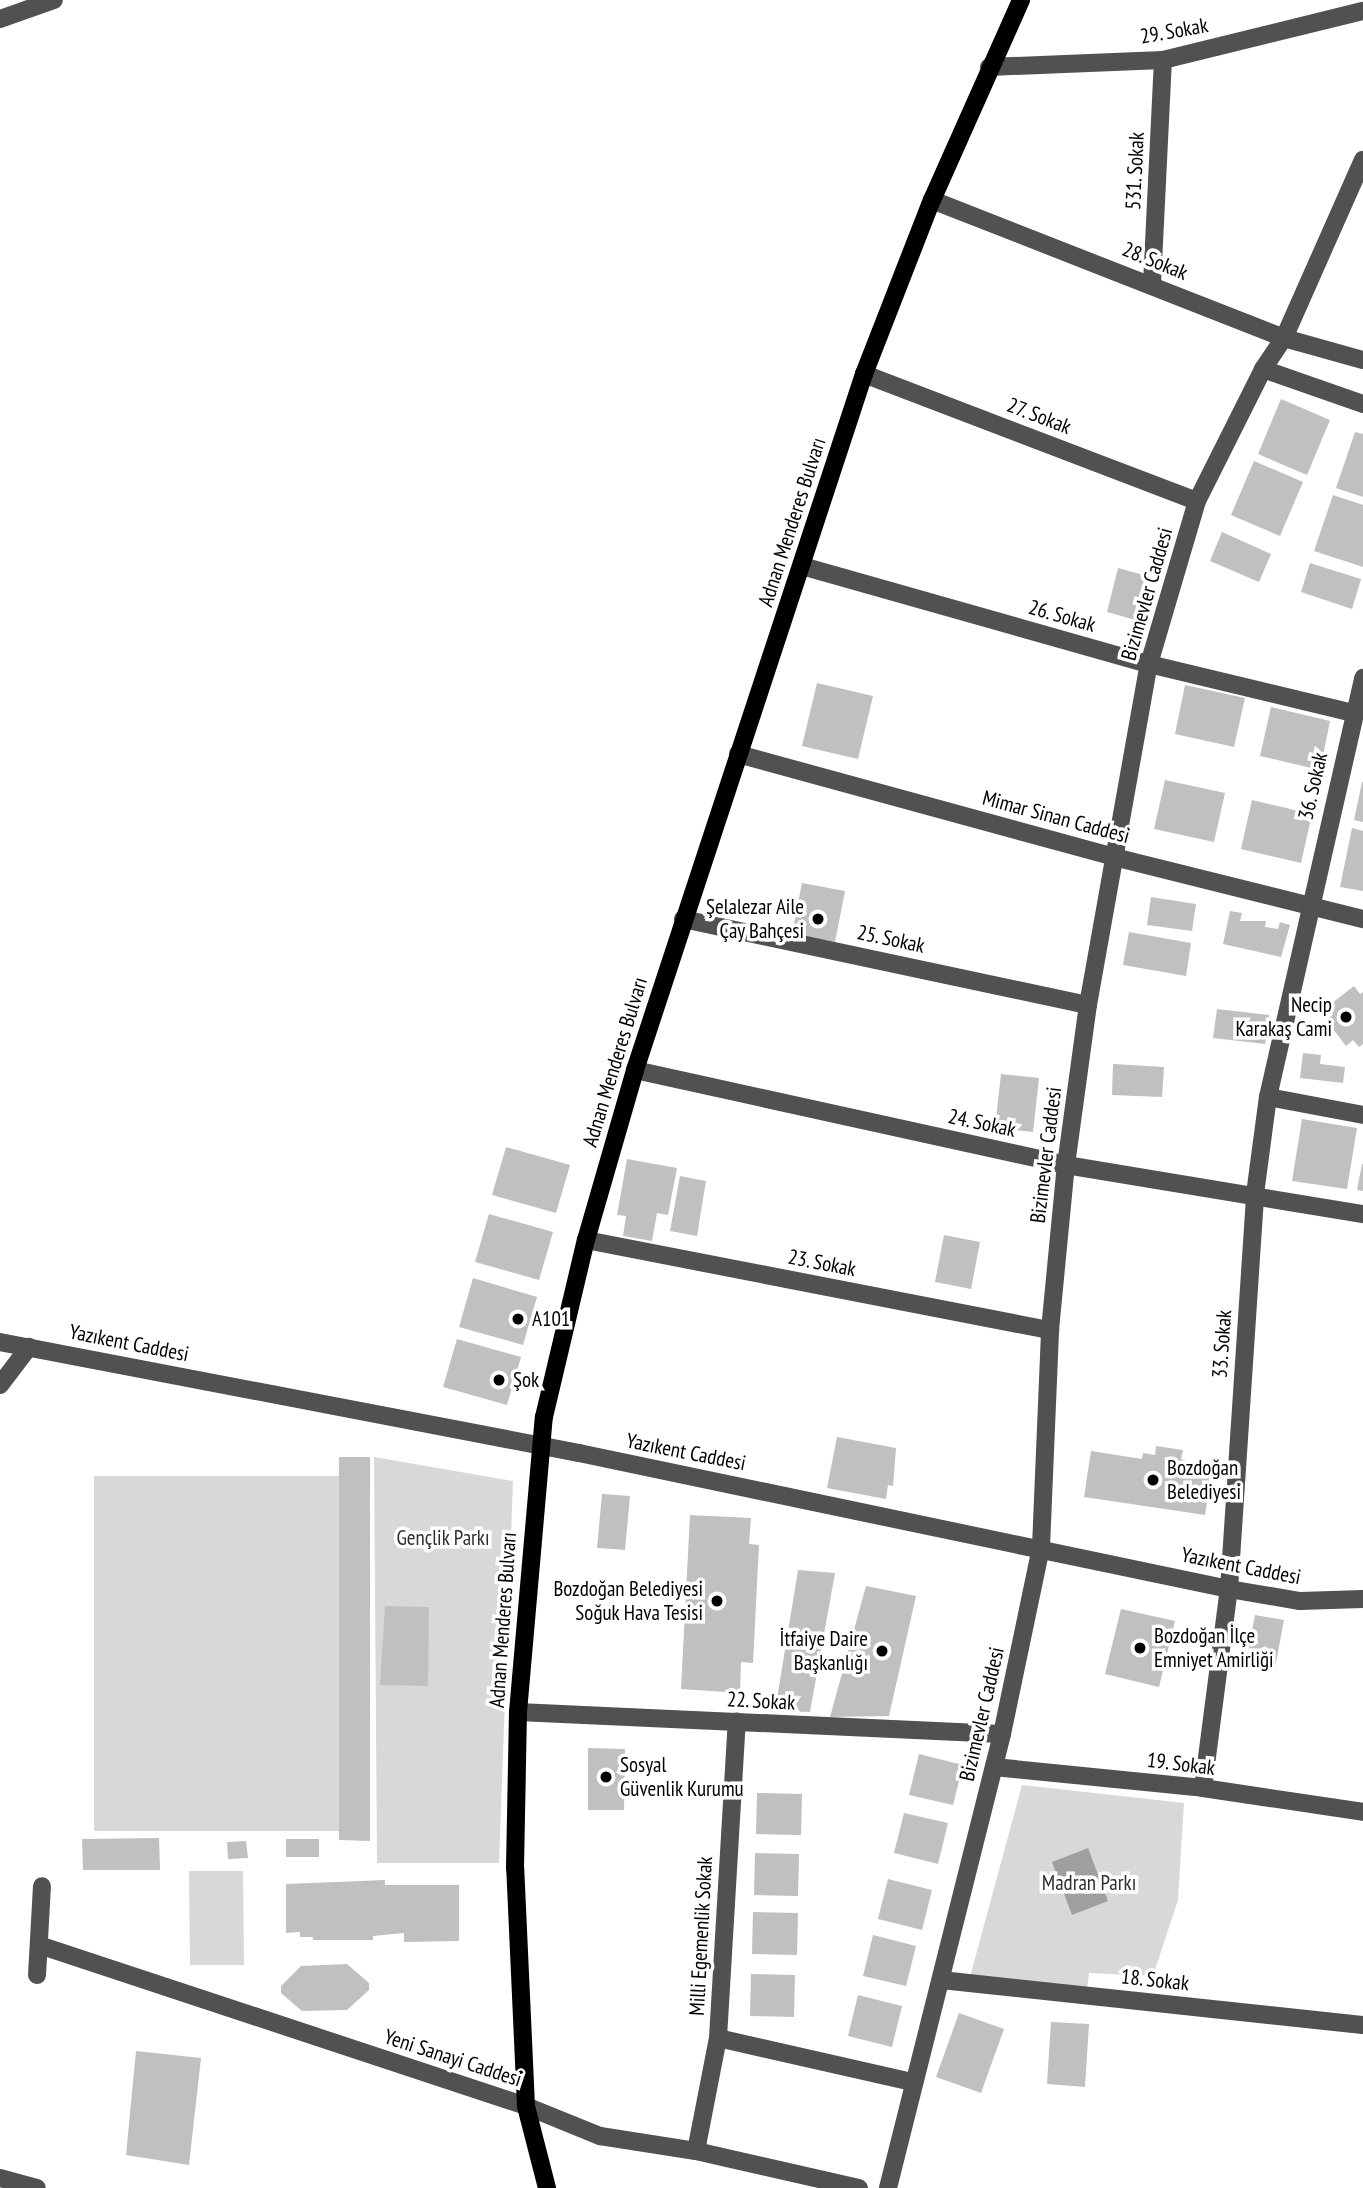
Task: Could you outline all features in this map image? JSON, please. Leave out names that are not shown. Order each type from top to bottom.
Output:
[{"type":"main road","name":"Adnan Menderes Bulvarı","points":[[547,2188],[526,2106],[515,1868],[518,1712],[540,1446],[586,1240],[635,1070],[864,374],[932,200],[1021,0]]},
{"type":"street","points":[[0,19],[54,0]]},
{"type":"street","name":"29. Sokak","points":[[989,67],[1164,60],[1363,10]]},
{"type":"street","name":"531. Sokak","points":[[1152,284],[1164,60]]},
{"type":"street","name":"Bizimevler Caddesi","points":[[888,2188],[912,2082],[941,1980],[1002,1734],[1041,1547],[1050,1330],[1066,1165],[1088,1004],[1149,664],[1197,500],[1263,369],[1284,338],[1363,160]]},
{"type":"street","name":"28. Sokak","points":[[932,200],[1284,338],[1363,360]]},
{"type":"street","points":[[1263,369],[1363,404]]},
{"type":"street","name":"27. Sokak","points":[[864,374],[1197,500]]},
{"type":"street","name":"26. Sokak","points":[[802,566],[1149,664],[1353,713]]},
{"type":"street","name":"36. Sokak","points":[[1309,905],[1363,678]]},
{"type":"street","name":"Mimar Sinan Caddesi","points":[[738,754],[1114,857],[1363,919]]},
{"type":"street","name":"33. Sokak","points":[[1203,1788],[1229,1589],[1255,1194],[1268,1097],[1309,905]]},
{"type":"street","name":"25. Sokak","points":[[683,919],[1088,1004]]},
{"type":"street","name":"24. Sokak","points":[[635,1070],[1066,1165],[1255,1194],[1363,1214]]},
{"type":"street","points":[[1268,1097],[1363,1115]]},
{"type":"street","name":"23. Sokak","points":[[586,1240],[1050,1330]]},
{"type":"street","name":"Yazıkent Caddesi","points":[[0,1342],[540,1446],[1041,1547],[1229,1589],[1300,1601],[1363,1599]]},
{"type":"street","points":[[0,1385],[29,1347]]},
{"type":"street","name":"22. Sokak","points":[[518,1712],[1002,1734]]},
{"type":"street","name":"Milli Egemenlik Sokak","points":[[696,2151],[718,2038],[737,1722]]},
{"type":"street","name":"19. Sokak","points":[[994,1767],[1203,1788],[1363,1812]]},
{"type":"street","points":[[37,1975],[42,1886]]},
{"type":"street","name":"Yeni Sanayi Caddesi","points":[[38,1945],[526,2106],[600,2136],[696,2151],[859,2188]]},
{"type":"street","name":"18. Sokak","points":[[941,1980],[1363,2025]]},
{"type":"street","points":[[718,2038],[912,2082]]},
{"type":"street","points":[[0,2178],[37,2188]]},
{"type":"green space","name":"Gençlik Parkı","points":[[374,1457],[513,1481],[499,1863],[377,1863]]},
{"type":"green space","points":[[94,1476],[339,1476],[339,1831],[94,1831]]},
{"type":"green space","name":"Madran Parkı","points":[[1022,1785],[1184,1803],[1178,1900],[1153,1976],[1089,1973],[1087,1990],[970,1977]]},
{"type":"green space","points":[[189,1871],[243,1871],[244,1965],[190,1965]]},
{"type":"shaded area","points":[[1088,1848],[1108,1901],[1072,1915],[1052,1862]]},
{"type":"building","points":[[1281,399],[1330,420],[1307,475],[1258,454]]},
{"type":"building","points":[[1355,432],[1363,434],[1363,497],[1336,488]]},
{"type":"building","points":[[1254,461],[1303,482],[1280,536],[1231,515]]},
{"type":"building","points":[[1333,495],[1363,505],[1363,567],[1314,551]]},
{"type":"building","points":[[1222,532],[1271,554],[1259,582],[1210,561]]},
{"type":"building","points":[[1310,563],[1361,579],[1352,609],[1301,592]]},
{"type":"building","points":[[1118,568],[1151,577],[1139,621],[1107,612]]},
{"type":"building","points":[[817,683],[873,696],[858,759],[802,746]]},
{"type":"building","points":[[1185,685],[1245,698],[1234,747],[1175,734]]},
{"type":"building","points":[[1271,707],[1330,721],[1320,770],[1260,756]]},
{"type":"building","points":[[1165,780],[1225,793],[1214,842],[1154,829]]},
{"type":"building","points":[[1363,782],[1363,822],[1354,820]]},
{"type":"building","points":[[1252,800],[1312,814],[1301,863],[1241,849]]},
{"type":"building","points":[[1352,828],[1363,831],[1363,891],[1340,887]]},
{"type":"building","points":[[802,883],[845,891],[835,942],[792,934]]},
{"type":"building","points":[[1151,897],[1196,904],[1192,931],[1147,925]]},
{"type":"building","points":[[1230,911],[1242,913],[1240,921],[1266,921],[1265,927],[1278,929],[1280,922],[1290,925],[1281,957],[1223,944]]},
{"type":"building","points":[[1129,932],[1191,943],[1186,976],[1123,965]]},
{"type":"building","name":"Necip Karakaş Cami","points":[[1354,986],[1360,994],[1363,992],[1363,1044],[1359,1047],[1353,1040],[1346,1046],[1326,1020],[1333,1015],[1327,1007]]},
{"type":"building","points":[[1217,1009],[1269,1015],[1265,1044],[1213,1038]]},
{"type":"building","points":[[1303,1053],[1321,1055],[1320,1064],[1345,1067],[1343,1083],[1300,1078]]},
{"type":"building","points":[[1113,1064],[1164,1067],[1162,1097],[1112,1095]]},
{"type":"building","points":[[1001,1074],[1039,1078],[1033,1132],[995,1128]]},
{"type":"building","points":[[1302,1119],[1357,1128],[1347,1189],[1292,1181]]},
{"type":"building","points":[[506,1147],[570,1165],[556,1213],[492,1195]]},
{"type":"building","points":[[627,1159],[677,1168],[668,1215],[657,1213],[652,1241],[623,1236],[626,1216],[617,1215]]},
{"type":"building","points":[[1363,1164],[1363,1191],[1357,1190]]},
{"type":"building","points":[[680,1176],[706,1181],[697,1236],[670,1231]]},
{"type":"building","points":[[489,1214],[553,1232],[539,1280],[475,1262]]},
{"type":"building","points":[[944,1235],[980,1242],[971,1289],[935,1282]]},
{"type":"building","points":[[473,1278],[537,1297],[523,1345],[459,1327]]},
{"type":"building","points":[[457,1339],[521,1357],[507,1405],[443,1387]]},
{"type":"building","points":[[837,1437],[896,1448],[893,1486],[888,1485],[886,1499],[827,1488]]},
{"type":"building","points":[[1156,1446],[1183,1450],[1181,1459],[1212,1469],[1205,1515],[1084,1497],[1091,1451],[1142,1459],[1143,1453],[1155,1455]]},
{"type":"building","points":[[339,1457],[370,1457],[370,1841],[339,1840]]},
{"type":"building","points":[[602,1494],[630,1496],[625,1550],[597,1548]]},
{"type":"building","points":[[690,1515],[751,1518],[749,1544],[759,1545],[753,1663],[741,1662],[740,1693],[681,1689]]},
{"type":"building","points":[[798,1570],[835,1573],[810,1712],[775,1711]]},
{"type":"building","points":[[866,1586],[916,1596],[889,1716],[830,1717]]},
{"type":"building","points":[[385,1606],[429,1607],[428,1686],[380,1685]]},
{"type":"building","name":"Bozdoğan İlçe Emniyet Amirliği","points":[[1121,1609],[1175,1621],[1159,1687],[1105,1674]]},
{"type":"building","points":[[1255,1615],[1284,1620],[1275,1668],[1246,1662]]},
{"type":"building","points":[[588,1748],[625,1749],[624,1810],[588,1810]]},
{"type":"building","points":[[919,1754],[963,1765],[953,1805],[909,1795]]},
{"type":"building","points":[[757,1793],[802,1794],[801,1835],[756,1834]]},
{"type":"building","points":[[904,1813],[948,1823],[938,1864],[894,1853]]},
{"type":"building","points":[[159,1838],[160,1870],[83,1870],[82,1839]]},
{"type":"building","points":[[286,1839],[319,1839],[319,1857],[286,1857]]},
{"type":"building","points":[[246,1841],[248,1858],[228,1859],[227,1842]]},
{"type":"building","points":[[755,1853],[799,1854],[798,1896],[754,1895]]},
{"type":"building","points":[[888,1879],[932,1890],[922,1930],[878,1919]]},
{"type":"building","points":[[385,1880],[385,1885],[459,1885],[459,1941],[404,1942],[404,1933],[373,1936],[373,1940],[313,1940],[313,1937],[300,1937],[300,1932],[286,1933],[286,1884]]},
{"type":"building","points":[[753,1912],[798,1913],[797,1955],[752,1954]]},
{"type":"building","points":[[873,1935],[916,1946],[906,1986],[863,1976]]},
{"type":"building","points":[[347,1964],[369,1983],[369,1990],[347,2010],[302,2011],[281,1993],[281,1986],[301,1966]]},
{"type":"building","points":[[751,1974],[795,1975],[794,2017],[750,2016]]},
{"type":"building","points":[[858,1995],[902,2006],[892,2047],[848,2036]]},
{"type":"building","points":[[959,2013],[1004,2029],[981,2093],[936,2077]]},
{"type":"building","points":[[1051,2022],[1089,2024],[1085,2087],[1047,2084]]},
{"type":"building","points":[[136,2051],[201,2058],[189,2165],[126,2155]]},
{"type":"place","name":"Şelalezar Aile Çay Bahçesi","points":[[818,919]]},
{"type":"place","name":"Necip Karakaş Cami","points":[[1346,1017]]},
{"type":"place","name":"A101","points":[[518,1319]]},
{"type":"place","name":"Şok","points":[[499,1380]]},
{"type":"place","name":"Bozdoğan Belediyesi","points":[[1153,1480]]},
{"type":"place","name":"Bozdoğan Belediyesi Soğuk Hava Tesisi","points":[[717,1601]]},
{"type":"place","name":"Bozdoğan İlçe Emniyet Amirliği","points":[[1140,1648]]},
{"type":"place","name":"İtfaiye Daire Başkanlığı","points":[[882,1651]]},
{"type":"place","name":"Sosyal Güvenlik Kurumu","points":[[606,1777]]}]
